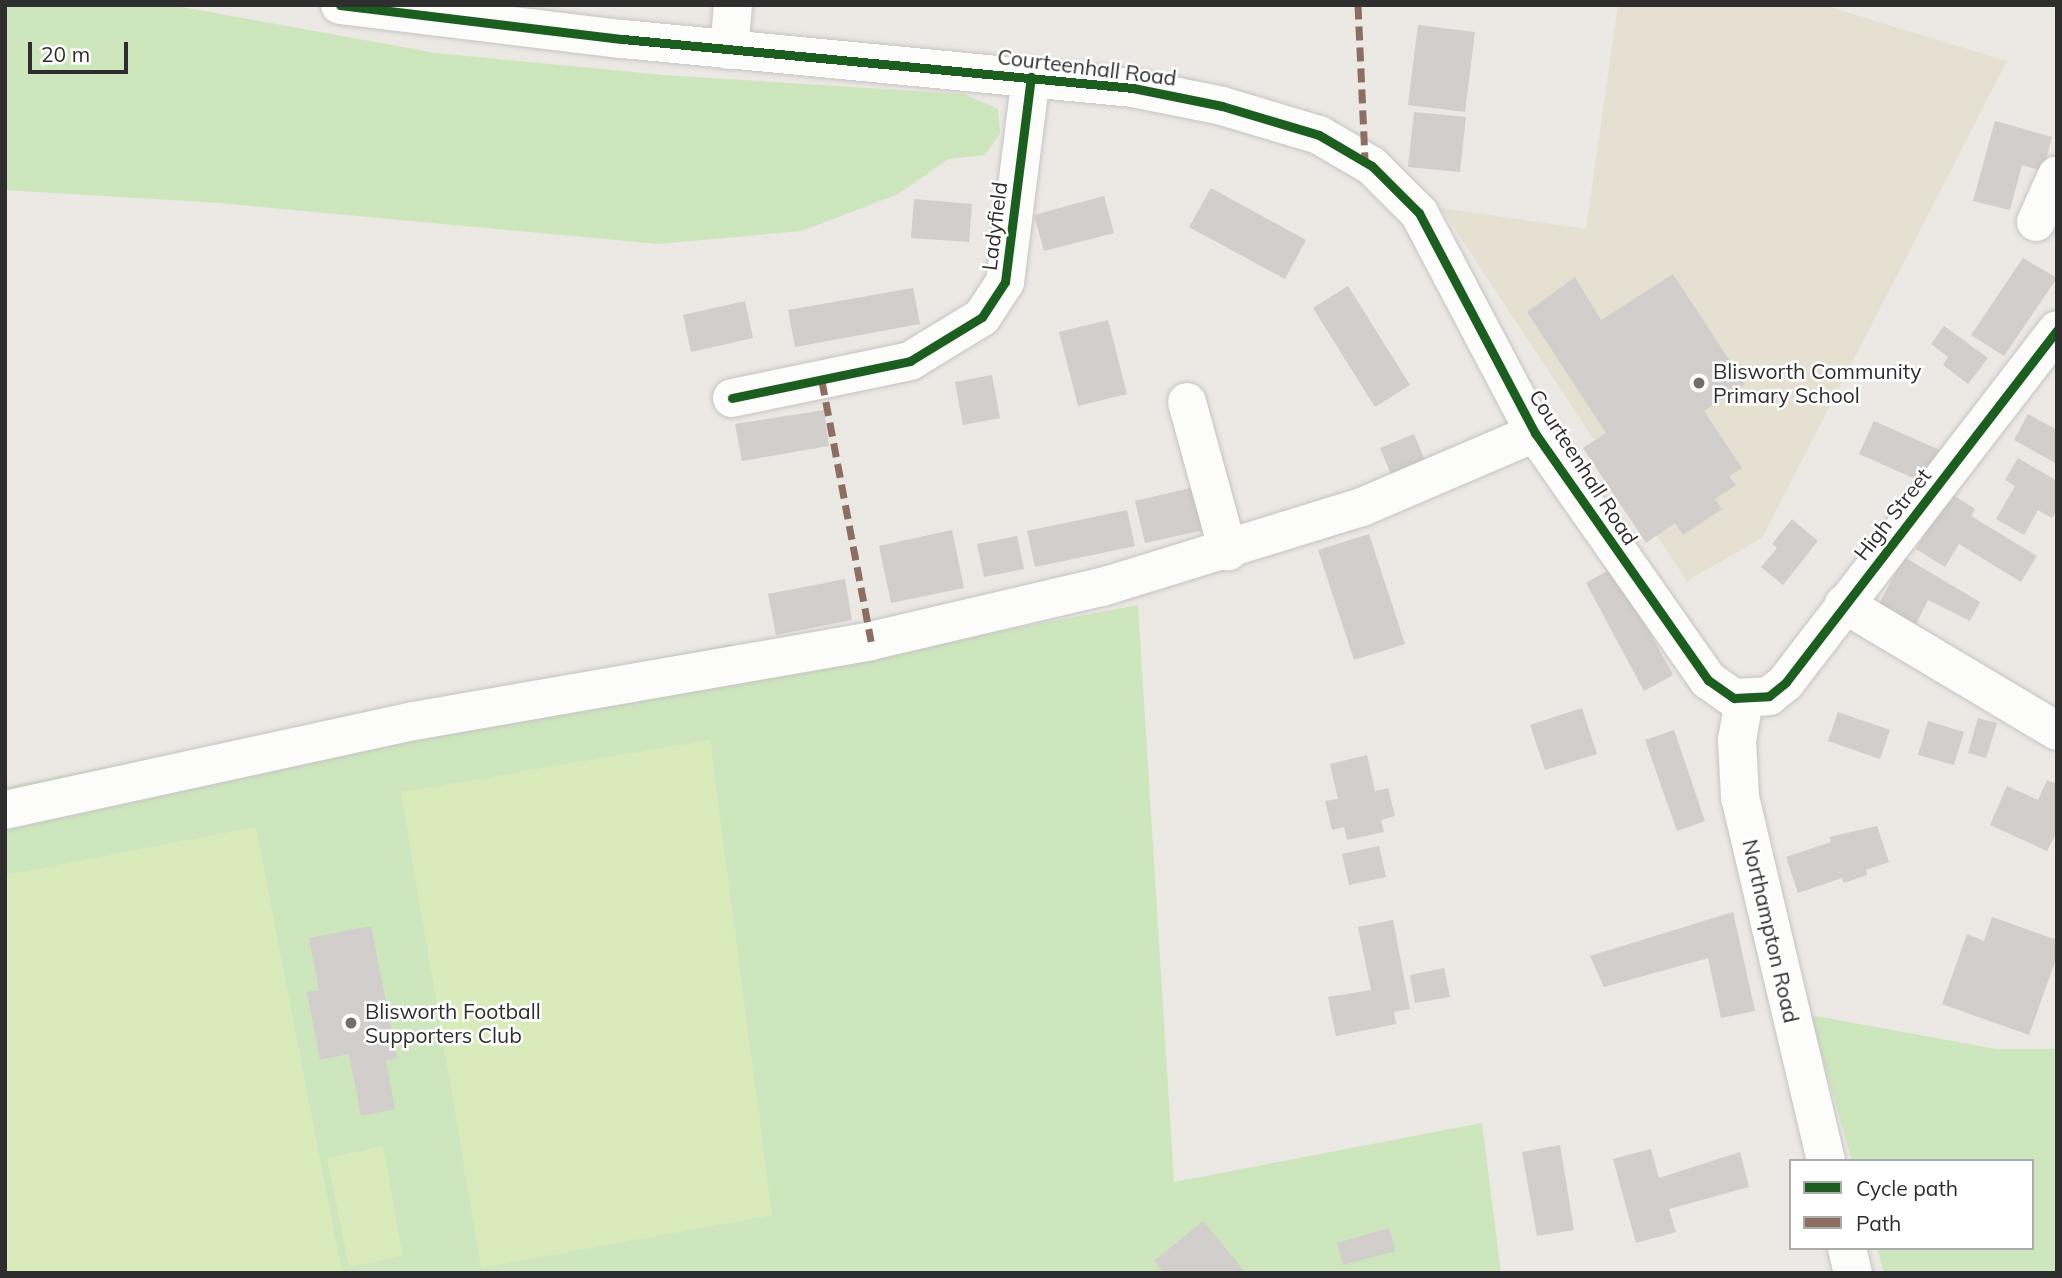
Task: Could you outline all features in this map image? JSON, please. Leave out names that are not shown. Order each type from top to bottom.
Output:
[{"type":"street","name":"Courteenhall Road","points":[[340,5],[729,50],[1133,88],[1222,106],[1319,135],[1372,166],[1419,213],[1535,433],[1708,680],[1724,695],[1744,700]]},
{"type":"street","points":[[729,50],[733,5]]},
{"type":"street","name":"Ladyfield","points":[[732,398],[910,361],[982,317],[1005,282],[1031,77]]},
{"type":"street","points":[[2036,222],[2057,175]]},
{"type":"street","name":"High Street","points":[[1744,700],[1777,691],[2057,330]]},
{"type":"street","points":[[1187,402],[1228,551]]},
{"type":"street","points":[[5,810],[414,721],[871,640],[1102,587],[1228,551],[1363,507],[1535,433]]},
{"type":"street","points":[[1844,604],[2057,732]]},
{"type":"street","name":"Northampton Road","points":[[1744,700],[1737,740],[1740,797],[1826,1159]]},
{"type":"street","points":[[1847,1250],[1853,1273]]},
{"type":"shaded area","name":"Blisworth Community Primary School","points":[[1618,5],[1823,5],[2007,61],[1762,538],[1687,581],[1441,208],[1586,229]]},
{"type":"green space","points":[[5,5],[171,5],[436,53],[664,75],[964,94],[998,109],[1000,133],[985,155],[949,159],[898,194],[802,231],[658,244],[219,203],[5,190]]},
{"type":"green space","points":[[1138,605],[1174,1182],[1482,1123],[1501,1273],[5,1273],[5,787],[731,644],[739,679]]},
{"type":"green space","points":[[710,740],[772,1215],[481,1268],[401,792]]},
{"type":"green space","points":[[256,827],[342,1273],[5,1273],[5,875]]},
{"type":"green space","points":[[1810,1015],[1996,1049],[2057,1049],[2057,1273],[1884,1273],[1878,1250],[2034,1250],[2034,1159],[1851,1159]]},
{"type":"green space","points":[[383,1146],[403,1256],[349,1267],[327,1158]]},
{"type":"building","points":[[1418,25],[1475,32],[1465,112],[1408,105]]},
{"type":"building","points":[[1414,112],[1466,117],[1460,172],[1408,167]]},
{"type":"building","points":[[1995,121],[2052,137],[2043,171],[2022,165],[2010,210],[1973,201]]},
{"type":"building","points":[[1211,188],[1306,240],[1285,279],[1189,227]]},
{"type":"building","points":[[1104,196],[1114,233],[1044,251],[1034,215]]},
{"type":"building","points":[[914,199],[972,204],[969,242],[911,238]]},
{"type":"building","points":[[2023,258],[2057,278],[2004,356],[1971,335]]},
{"type":"building","name":"Blisworth Community Primary School","points":[[1673,274],[1745,384],[1704,411],[1742,468],[1729,476],[1736,485],[1715,499],[1722,509],[1683,535],[1675,523],[1646,543],[1583,448],[1606,433],[1527,312],[1575,277],[1601,320]]},
{"type":"building","points":[[1348,286],[1410,385],[1375,407],[1313,308]]},
{"type":"building","points":[[913,288],[920,324],[795,347],[788,310]]},
{"type":"building","points":[[745,301],[753,338],[691,352],[683,315]]},
{"type":"building","points":[[1108,320],[1127,394],[1078,406],[1059,332]]},
{"type":"building","points":[[1944,326],[1988,358],[1968,384],[1943,365],[1948,357],[1931,344]]},
{"type":"building","points":[[992,375],[1000,418],[963,425],[955,382]]},
{"type":"building","points":[[824,410],[829,446],[742,461],[735,424]]},
{"type":"building","points":[[2028,414],[2057,430],[2057,464],[2014,440]]},
{"type":"building","points":[[1874,421],[1942,451],[1927,484],[1859,454]]},
{"type":"building","points":[[1414,434],[1427,465],[1393,479],[1380,448]]},
{"type":"building","points":[[2018,458],[2057,481],[2057,511],[2052,518],[2038,510],[2024,535],[1996,519],[2015,486],[2005,480]]},
{"type":"building","points":[[1194,487],[1204,530],[1145,543],[1135,501]]},
{"type":"building","points":[[1950,493],[1975,509],[1971,516],[2037,556],[2021,582],[1959,544],[1945,567],[1916,549]]},
{"type":"building","points":[[1127,510],[1135,546],[1035,567],[1027,531]]},
{"type":"building","points":[[1792,519],[1818,541],[1783,585],[1761,567],[1777,548],[1772,544]]},
{"type":"building","points":[[952,530],[964,588],[891,603],[879,546]]},
{"type":"building","points":[[1369,534],[1405,644],[1354,660],[1318,550]]},
{"type":"building","points":[[1017,536],[1024,569],[984,577],[977,544]]},
{"type":"building","points":[[1904,557],[1980,602],[1970,621],[1928,600],[1915,626],[1878,606]]},
{"type":"building","points":[[1614,567],[1673,675],[1644,691],[1586,583]]},
{"type":"building","points":[[845,579],[852,620],[776,635],[768,594]]},
{"type":"building","points":[[1582,708],[1597,754],[1545,770],[1530,725]]},
{"type":"building","points":[[1838,712],[1890,730],[1880,759],[1828,741]]},
{"type":"building","points":[[1978,718],[1997,723],[1986,758],[1968,753]]},
{"type":"building","points":[[1928,721],[1964,732],[1954,765],[1918,755]]},
{"type":"building","points":[[1674,730],[1705,821],[1677,831],[1645,740]]},
{"type":"building","points":[[1367,755],[1375,791],[1388,788],[1395,816],[1381,820],[1384,832],[1347,840],[1344,827],[1332,830],[1325,801],[1338,799],[1330,764]]},
{"type":"building","points":[[2047,780],[2057,784],[2057,831],[2047,851],[1990,825],[2007,786],[2038,800]]},
{"type":"building","points":[[1877,826],[1889,862],[1866,870],[1867,875],[1844,883],[1842,878],[1798,893],[1786,857],[1831,842],[1829,837]]},
{"type":"building","points":[[1379,846],[1386,877],[1349,885],[1342,854]]},
{"type":"building","points":[[1733,912],[1755,1011],[1721,1018],[1708,958],[1604,987],[1590,956]]},
{"type":"building","points":[[1992,917],[2057,940],[2057,956],[2029,1035],[1942,1004],[1967,934],[1984,941]]},
{"type":"building","points":[[1393,920],[1410,1009],[1394,1012],[1396,1024],[1336,1036],[1328,997],[1371,990],[1358,927]]},
{"type":"building","name":"Blisworth Football Supporters Club","points":[[371,926],[397,1058],[386,1060],[395,1109],[361,1116],[349,1054],[320,1060],[307,992],[319,990],[309,938]]},
{"type":"building","points":[[1444,968],[1450,997],[1415,1003],[1410,975]]},
{"type":"building","points":[[1560,1145],[1574,1230],[1537,1236],[1522,1152]]},
{"type":"building","points":[[1651,1149],[1659,1178],[1740,1152],[1749,1187],[1669,1209],[1676,1232],[1636,1243],[1613,1159]]},
{"type":"building","points":[[1203,1221],[1246,1273],[1164,1273],[1154,1261]]},
{"type":"building","points":[[1389,1228],[1395,1251],[1343,1265],[1337,1243]]},
{"type":"marked path","points":[[1358,5],[1365,162]]},
{"type":"marked path","points":[[822,381],[871,641]]},
{"type":"cycle path","points":[[340,5],[623,39],[1133,88],[1222,106],[1319,135],[1372,166],[1419,213],[1535,433],[1708,680],[1734,698],[1769,696],[1786,682],[2057,330]]},
{"type":"cycle path","points":[[732,398],[910,361],[982,317],[1005,282],[1031,77]]},
{"type":"place","name":"Blisworth Community Primary School","points":[[1699,383]]},
{"type":"place","name":"Blisworth Football Supporters Club","points":[[351,1023]]}]
